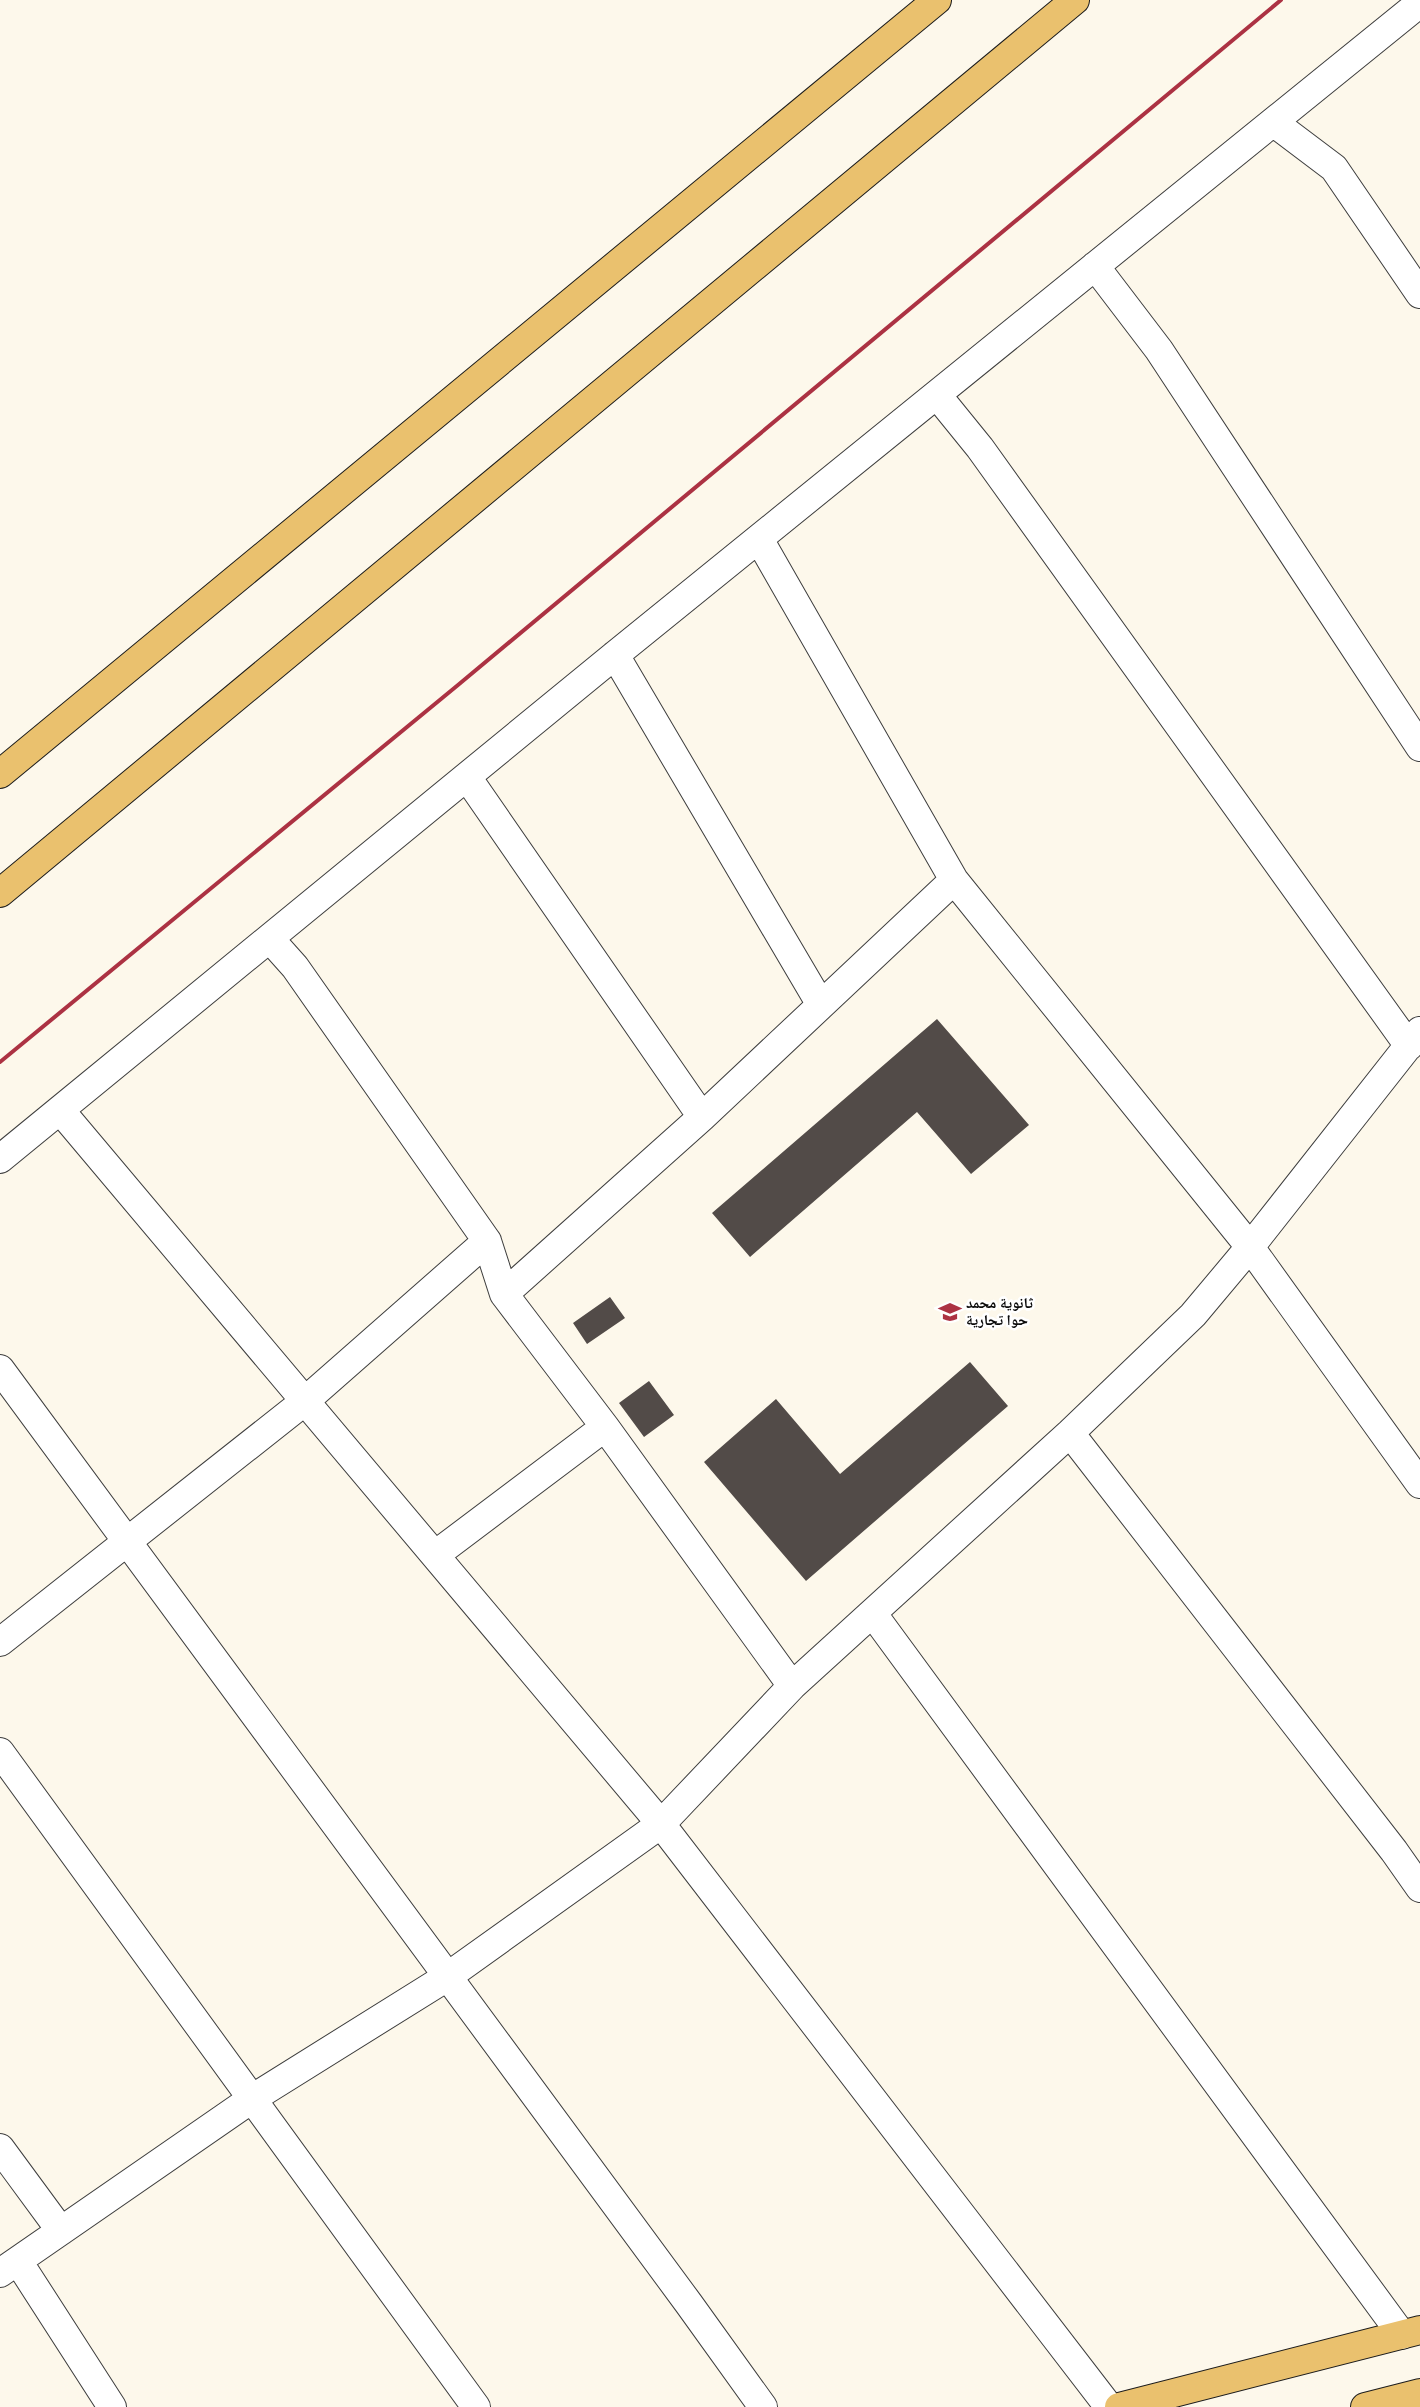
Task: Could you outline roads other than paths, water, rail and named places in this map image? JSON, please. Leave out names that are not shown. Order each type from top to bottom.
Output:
[{"type":"main road","points":[[0,774],[937,0]]},
{"type":"main road","points":[[0,893],[1075,0]]},
{"type":"main road","points":[[1119,2407],[1411,2332]]},
{"type":"main road","points":[[1365,2407],[1420,2393]]},
{"type":"street","points":[[0,1159],[615,656],[1420,3]]},
{"type":"street","points":[[1274,122],[1334,168],[1420,294]]},
{"type":"street","points":[[1095,266],[1159,350],[1420,747]]},
{"type":"street","points":[[112,2407],[9,2267],[253,2098],[447,1977],[662,1824],[792,1686],[1070,1433],[1193,1315],[1250,1247],[1414,1038],[986,456],[937,395]]},
{"type":"street","points":[[759,539],[954,880],[1250,1247],[1420,1484]]},
{"type":"street","points":[[615,656],[821,1006]]},
{"type":"street","points":[[467,777],[702,1117]]},
{"type":"street","points":[[504,1294],[702,1117],[954,880]]},
{"type":"street","points":[[270,939],[295,967],[487,1241],[504,1294],[605,1427],[792,1686]]},
{"type":"street","points":[[60,1110],[662,1824],[1109,2407]]},
{"type":"street","points":[[0,1642],[305,1401],[487,1241]]},
{"type":"street","points":[[0,1369],[763,2407]]},
{"type":"street","points":[[435,1555],[605,1427]]},
{"type":"street","points":[[1070,1433],[1388,1843],[1420,1888]]},
{"type":"street","points":[[873,1614],[1411,2332]]},
{"type":"street","points":[[0,1752],[476,2407]]},
{"type":"street","points":[[0,2148],[61,2231]]},
{"type":"railway","points":[[0,1062],[458,685],[1281,0]]},
{"type":"place","name":"ثانوية محمد حوا تجارية","points":[[950,1312]]}]
